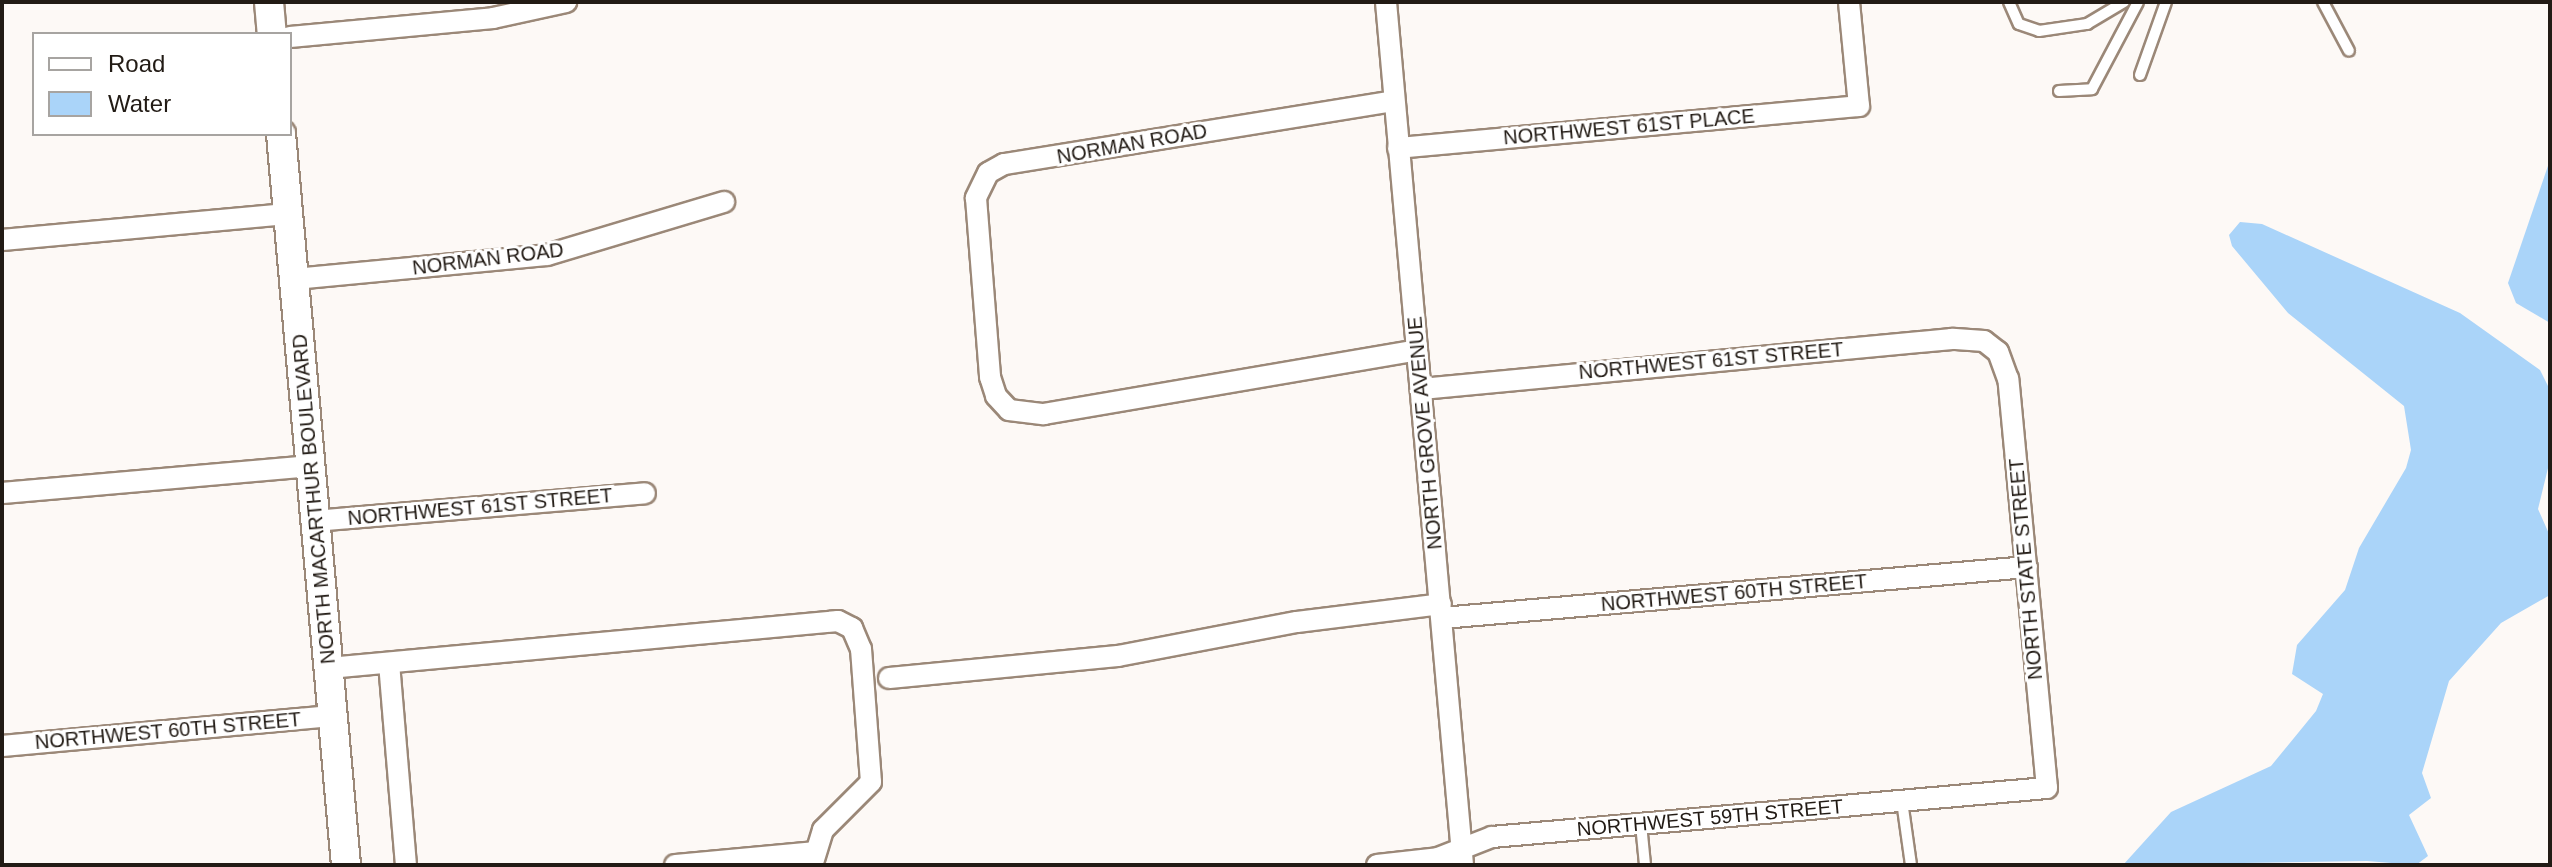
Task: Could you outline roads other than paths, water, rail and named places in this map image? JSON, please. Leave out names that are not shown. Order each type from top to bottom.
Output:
[{"type":"main road","points":[[269,2],[272,32]]},
{"type":"main road","name":"NORTH MACARTHUR BOULEVARD","points":[[281,136],[346,865]]},
{"type":"street","points":[[292,37],[493,18],[566,2]]},
{"type":"street","name":"NORTH GROVE AVENUE","points":[[1386,2],[1462,857]]},
{"type":"street","name":"NORTHWEST 61ST PLACE","points":[[1398,148],[1859,106],[1849,2]]},
{"type":"street","name":"NORMAN ROAD","points":[[1394,101],[1004,164],[978,185],[976,198],[982,288],[996,396],[1009,410],[1025,414],[1417,350]]},
{"type":"street","name":"NORMAN ROAD","points":[[294,279],[547,255],[724,202]]},
{"type":"street","points":[[2,240],[288,214]]},
{"type":"street","name":"NORTHWEST 61ST STREET","points":[[1421,389],[1952,339],[1984,341],[1998,352]]},
{"type":"street","name":"NORTH STATE STREET","points":[[1998,352],[2008,379],[2047,788]]},
{"type":"street","points":[[2,493],[310,466]]},
{"type":"street","name":"NORTHWEST 61ST STREET","points":[[315,521],[645,493]]},
{"type":"street","name":"NORTHWEST 60TH STREET","points":[[889,678],[1091,660],[1297,622],[2027,567]]},
{"type":"street","points":[[329,668],[838,621],[852,628],[861,649],[871,782],[823,830],[813,858],[675,865]]},
{"type":"street","points":[[389,663],[406,865]]},
{"type":"street","name":"NORTHWEST 60TH STREET","points":[[2,746],[333,716]]},
{"type":"street","name":"NORTHWEST 59TH STREET","points":[[1377,865],[1462,857],[1492,837],[2047,788]]},
{"type":"lane","points":[[2009,2],[2019,24],[2039,31],[2087,24],[2124,2]]},
{"type":"lane","points":[[2059,91],[2092,89],[2138,2]]},
{"type":"lane","points":[[2140,75],[2166,2]]},
{"type":"lane","points":[[2323,2],[2349,51]]},
{"type":"lane","points":[[1902,801],[1911,865]]},
{"type":"lane","points":[[1641,824],[1645,865]]},
{"type":"water","points":[[2550,160],[2550,323],[2516,303],[2508,283]]},
{"type":"water","points":[[2240,222],[2262,224],[2460,313],[2540,370],[2550,390],[2550,460],[2538,509],[2550,536],[2550,595],[2501,623],[2449,681],[2422,773],[2431,798],[2409,815],[2428,856],[2416,865],[2367,861],[2123,865],[2171,812],[2271,766],[2316,711],[2323,694],[2292,674],[2297,645],[2345,590],[2359,548],[2406,468],[2411,450],[2404,406],[2288,313],[2232,246],[2229,235]]}]
